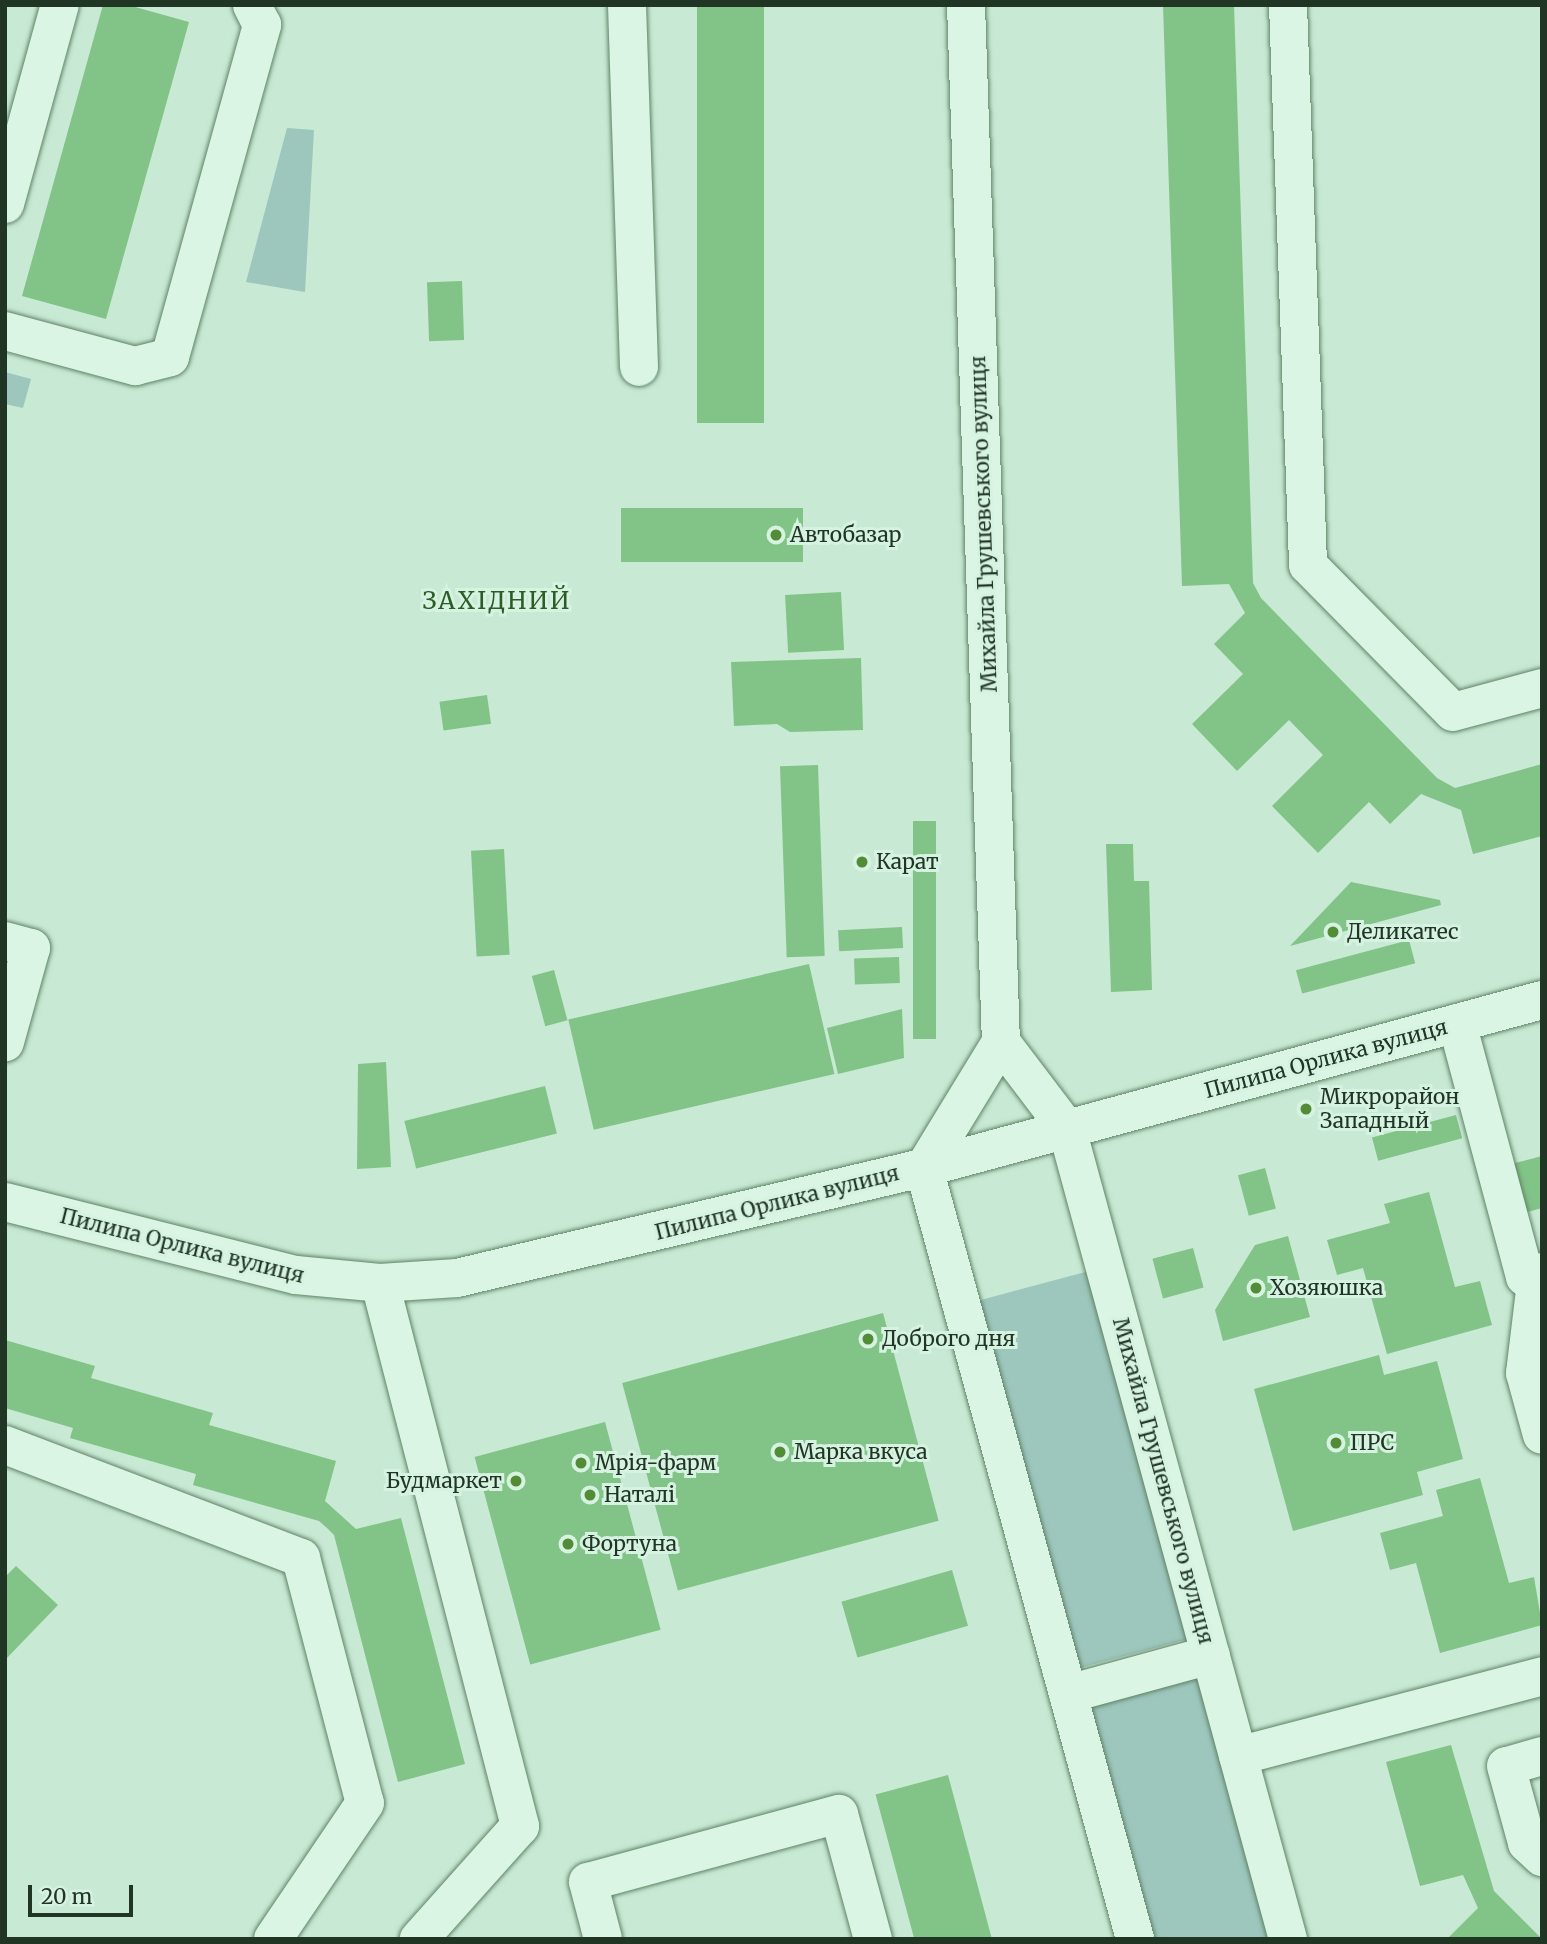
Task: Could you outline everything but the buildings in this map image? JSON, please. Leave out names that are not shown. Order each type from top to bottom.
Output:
[{"type":"street","points":[[5,204],[60,5]]},
{"type":"street","points":[[5,331],[135,366],[170,357],[262,25],[253,5]]},
{"type":"street","points":[[627,5],[639,367]]},
{"type":"street","name":"Михайла Грушевського вулиця","points":[[966,5],[1001,1042],[1068,1129],[1288,1939]]},
{"type":"street","points":[[1288,5],[1308,565],[1453,712],[1542,688]]},
{"type":"street","points":[[5,941],[30,948],[5,1042]]},
{"type":"street","name":"Пилипа Орлика вулиця","points":[[5,1202],[254,1268],[380,1283],[495,1272],[925,1168],[1542,1000]]},
{"type":"street","points":[[1457,1023],[1525,1277],[1540,1273],[1525,1373],[1542,1435]]},
{"type":"street","points":[[1001,1042],[925,1168],[1135,1939]]},
{"type":"street","points":[[380,1283],[520,1826],[419,1939]]},
{"type":"street","points":[[5,1445],[301,1558],[365,1803],[274,1939]]},
{"type":"street","points":[[1068,1694],[1211,1655]]},
{"type":"street","points":[[1238,1756],[1542,1676]]},
{"type":"street","points":[[1542,1756],[1506,1766],[1527,1843],[1542,1857]]},
{"type":"street","points":[[603,1939],[588,1882],[839,1814],[873,1939]]},
{"type":"shaded area","points":[[287,128],[314,130],[305,292],[246,282]]},
{"type":"shaded area","points":[[5,372],[31,379],[23,408],[5,404]]},
{"type":"shaded area","points":[[1089,1271],[1188,1639],[1076,1669],[977,1301]]},
{"type":"shaded area","points":[[1199,1674],[1270,1939],[1150,1939],[1087,1704]]},
{"type":"place","name":"Автобазар","points":[[776,535]]},
{"type":"place","name":"Карат","points":[[862,862]]},
{"type":"place","name":"Деликатес","points":[[1333,932]]},
{"type":"place","name":"Микрорайон Западный","points":[[1306,1109]]},
{"type":"place","name":"Хозяюшка","points":[[1256,1288]]},
{"type":"place","name":"Доброго дня","points":[[868,1339]]},
{"type":"place","name":"ПРС","points":[[1336,1443]]},
{"type":"place","name":"Марка вкуса","points":[[780,1452]]},
{"type":"place","name":"Мрія-фарм","points":[[581,1463]]},
{"type":"place","name":"Будмаркет","points":[[516,1481]]},
{"type":"place","name":"Наталі","points":[[590,1495]]},
{"type":"place","name":"Фортуна","points":[[568,1544]]},
{"type":"district","name":"ЗАХІДНИЙ","points":[[497,601]]}]
